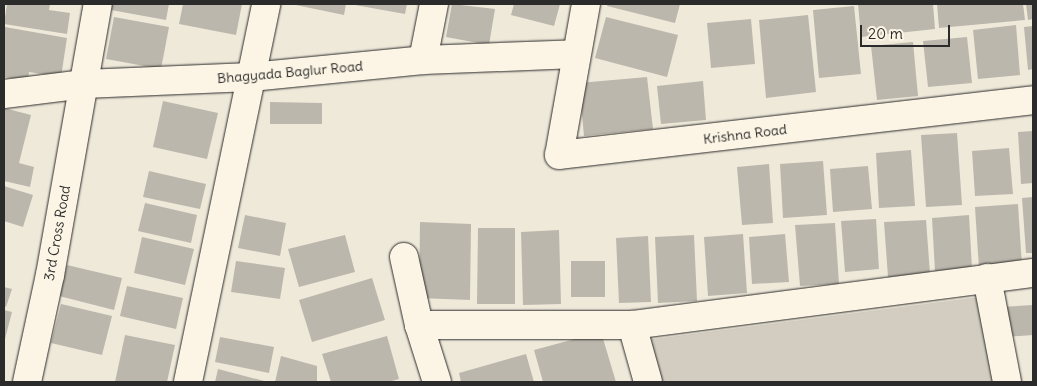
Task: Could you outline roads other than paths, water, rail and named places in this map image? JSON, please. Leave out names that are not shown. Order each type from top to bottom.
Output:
[{"type":"street","name":"3rd Cross Road","points":[[27,382],[50,275],[98,4]]},
{"type":"street","points":[[188,382],[266,4]]},
{"type":"street","points":[[423,60],[434,4]]},
{"type":"street","points":[[576,54],[586,4]]},
{"type":"street","name":"Bhagyada Baglur Road","points":[[4,94],[84,84],[252,78],[423,60],[576,54]]},
{"type":"street","name":"Krishna Road","points":[[576,54],[559,155],[1033,100]]},
{"type":"street","points":[[404,257],[419,325],[437,382]]},
{"type":"street","points":[[419,325],[632,325],[1033,273]]},
{"type":"street","points":[[987,278],[1008,382]]},
{"type":"street","points":[[632,325],[648,382]]}]
